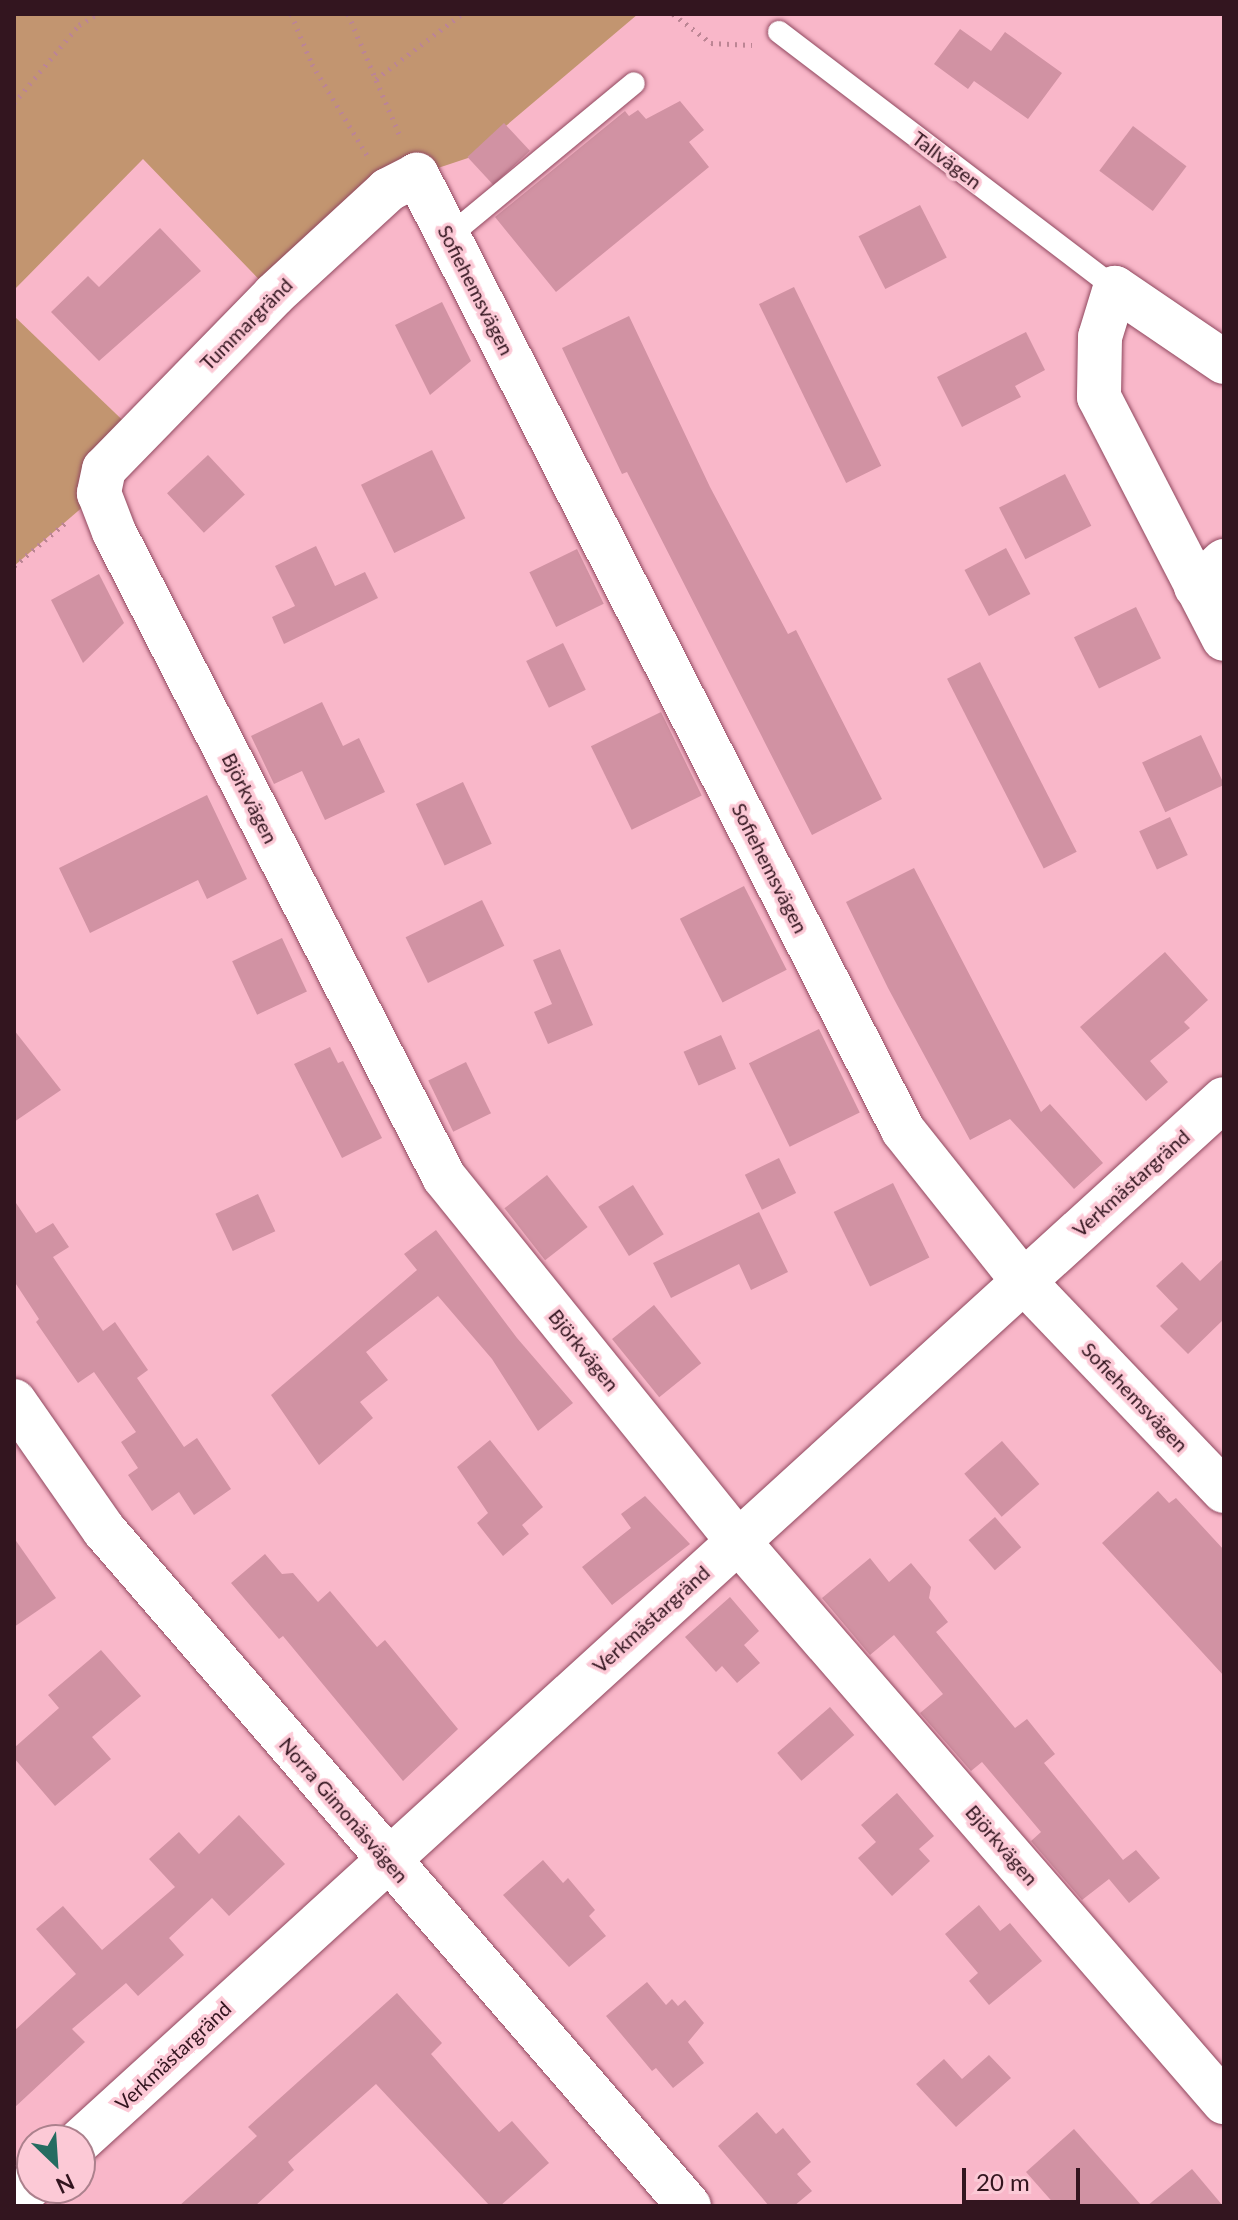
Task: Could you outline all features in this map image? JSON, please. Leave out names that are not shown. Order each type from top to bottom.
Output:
[{"type":"street","name":"Sofiehemsvägen","points":[[402,182],[448,237],[903,1130],[1023,1281],[1224,1491]]},
{"type":"street","name":"Tummargränd","points":[[99,493],[104,469],[274,295],[402,182]]},
{"type":"street","name":"Tallvägen","points":[[1115,288],[1224,362]]},
{"type":"street","points":[[1115,288],[1100,337],[1099,397],[1210,574],[1224,639]]},
{"type":"street","name":"Björkvägen","points":[[99,493],[444,1177],[737,1540],[1224,2102]]},
{"type":"street","name":"Verkmästargränd","points":[[96,2126],[1224,1099]]},
{"type":"street","name":"Norra Gimonäsvägen","points":[[14,1401],[104,1530],[689,2206]]},
{"type":"lane","name":"Tallvägen","points":[[779,32],[1115,288]]},
{"type":"lane","points":[[448,237],[634,83]]},
{"type":"path","points":[[14,103],[79,25],[97,14]]},
{"type":"path","points":[[291,14],[312,64],[402,182]]},
{"type":"path","points":[[348,14],[376,79],[402,182]]},
{"type":"path","points":[[376,79],[462,14]]},
{"type":"path","points":[[673,14],[711,43],[808,54]]},
{"type":"path","points":[[14,566],[99,493]]},
{"type":"shaded area","points":[[14,14],[638,14],[468,158],[417,175],[274,295],[143,159],[14,290]]},
{"type":"shaded area","points":[[14,316],[138,435],[99,493],[14,566]]},
{"type":"building","points":[[960,29],[991,51],[1005,32],[1062,73],[1028,119],[974,81],[968,89],[934,64]]},
{"type":"building","points":[[680,101],[704,130],[689,142],[709,167],[556,292],[495,217],[625,111],[629,116],[638,110],[646,119]]},
{"type":"building","points":[[504,123],[530,151],[493,185],[467,157]]},
{"type":"building","points":[[1133,126],[1187,166],[1153,211],[1099,171]]},
{"type":"building","points":[[920,205],[947,258],[885,289],[859,236]]},
{"type":"building","points":[[160,228],[201,271],[99,361],[51,312],[88,276],[99,287]]},
{"type":"building","points":[[794,287],[881,466],[846,483],[759,304]]},
{"type":"building","points":[[442,302],[471,361],[430,395],[395,325]]},
{"type":"building","points":[[629,316],[710,487],[788,634],[796,630],[882,799],[812,835],[627,472],[622,474],[562,348]]},
{"type":"building","points":[[1026,332],[1045,370],[1015,386],[1021,397],[962,427],[937,377]]},
{"type":"building","points":[[432,450],[465,518],[394,553],[361,485]]},
{"type":"building","points":[[208,455],[245,494],[204,533],[167,493]]},
{"type":"building","points":[[1065,474],[1091,526],[1025,559],[999,508]]},
{"type":"building","points":[[316,546],[335,586],[365,572],[378,598],[284,644],[272,617],[295,606],[275,566]]},
{"type":"building","points":[[1006,548],[1030,594],[989,616],[965,570]]},
{"type":"building","points":[[577,549],[604,604],[556,627],[529,572]]},
{"type":"building","points":[[99,574],[124,623],[83,663],[51,600]]},
{"type":"building","points":[[1136,607],[1161,658],[1099,688],[1074,637]]},
{"type":"building","points":[[563,643],[586,690],[549,708],[526,661]]},
{"type":"building","points":[[980,662],[1077,852],[1044,869],[947,679]]},
{"type":"building","points":[[322,702],[343,746],[359,738],[385,792],[325,820],[302,771],[274,784],[251,736]]},
{"type":"building","points":[[661,712],[702,796],[632,830],[591,746]]},
{"type":"building","points":[[1201,735],[1224,785],[1165,812],[1142,762]]},
{"type":"building","points":[[463,782],[492,844],[445,866],[416,804]]},
{"type":"building","points":[[207,795],[247,879],[207,899],[198,880],[90,933],[59,868]]},
{"type":"building","points":[[1170,817],[1188,855],[1157,869],[1139,831]]},
{"type":"building","points":[[914,868],[1041,1112],[1050,1104],[1103,1163],[1074,1189],[1010,1119],[970,1140],[888,988],[846,902]]},
{"type":"building","points":[[744,886],[787,970],[723,1002],[680,919]]},
{"type":"building","points":[[482,900],[504,946],[428,983],[406,937]]},
{"type":"building","points":[[282,938],[307,991],[257,1015],[232,961]]},
{"type":"building","points":[[560,949],[593,1025],[548,1044],[534,1012],[552,1004],[533,960]]},
{"type":"building","points":[[1165,952],[1208,1000],[1184,1022],[1190,1028],[1150,1061],[1168,1082],[1146,1101],[1080,1027]]},
{"type":"building","points":[[819,1029],[860,1113],[790,1147],[749,1063]]},
{"type":"building","points":[[14,1030],[61,1090],[14,1122]]},
{"type":"building","points":[[721,1035],[736,1069],[699,1085],[684,1052]]},
{"type":"building","points":[[330,1047],[338,1063],[343,1061],[382,1138],[342,1158],[294,1064]]},
{"type":"building","points":[[466,1062],[491,1113],[453,1132],[428,1080]]},
{"type":"building","points":[[779,1158],[796,1193],[762,1210],[745,1175]]},
{"type":"building","points":[[547,1175],[588,1227],[545,1260],[504,1208]]},
{"type":"building","points":[[893,1183],[929,1258],[870,1287],[834,1212]]},
{"type":"building","points":[[633,1185],[664,1234],[629,1256],[598,1207]]},
{"type":"building","points":[[258,1194],[275,1231],[233,1251],[215,1214]]},
{"type":"building","points":[[14,1200],[36,1233],[53,1223],[69,1247],[53,1257],[103,1331],[115,1322],[148,1370],[137,1378],[184,1447],[197,1438],[231,1489],[194,1515],[179,1492],[152,1511],[128,1475],[138,1468],[121,1442],[136,1432],[94,1372],[78,1383],[36,1322],[39,1319],[14,1281]]},
{"type":"building","points":[[759,1212],[788,1272],[751,1290],[739,1264],[671,1298],[653,1263]]},
{"type":"building","points":[[436,1230],[517,1338],[573,1403],[538,1431],[492,1359],[438,1296],[366,1352],[388,1380],[360,1402],[373,1418],[319,1465],[271,1395],[417,1270],[404,1254]]},
{"type":"building","points":[[1224,1258],[1224,1319],[1188,1354],[1160,1326],[1178,1309],[1156,1286],[1182,1262],[1200,1281]]},
{"type":"building","points":[[654,1305],[701,1363],[659,1397],[612,1339]]},
{"type":"building","points":[[490,1440],[543,1507],[522,1525],[529,1534],[503,1556],[477,1523],[488,1513],[457,1467]]},
{"type":"building","points":[[1002,1441],[1039,1484],[1002,1517],[964,1474]]},
{"type":"building","points":[[1158,1491],[1169,1503],[1176,1498],[1224,1550],[1224,1676],[1102,1543]]},
{"type":"building","points":[[645,1496],[690,1544],[612,1605],[582,1567],[631,1528],[621,1514]]},
{"type":"building","points":[[995,1517],[1021,1547],[995,1570],[969,1540]]},
{"type":"building","points":[[14,1538],[56,1598],[14,1627]]},
{"type":"building","points":[[265,1554],[282,1574],[293,1573],[318,1602],[330,1591],[377,1647],[385,1640],[458,1729],[403,1781],[283,1636],[279,1639],[231,1583]]},
{"type":"building","points":[[870,1558],[889,1582],[911,1563],[931,1587],[929,1598],[948,1622],[936,1632],[1015,1728],[1027,1719],[1055,1754],[1044,1763],[1123,1860],[1136,1850],[1160,1878],[1129,1903],[1109,1879],[1082,1900],[1031,1841],[1041,1832],[982,1762],[971,1771],[920,1713],[943,1694],[894,1635],[870,1655],[822,1598]]},
{"type":"building","points":[[730,1597],[759,1631],[744,1645],[760,1663],[737,1683],[722,1666],[716,1672],[685,1637]]},
{"type":"building","points":[[101,1650],[141,1696],[92,1737],[111,1759],[55,1806],[14,1758],[14,1748],[59,1708],[48,1695]]},
{"type":"building","points":[[830,1707],[854,1735],[801,1781],[777,1753]]},
{"type":"building","points":[[897,1793],[934,1836],[919,1849],[930,1861],[892,1896],[858,1858],[876,1842],[861,1825]]},
{"type":"building","points":[[239,1815],[285,1864],[229,1916],[212,1898],[169,1938],[184,1955],[138,1996],[126,1983],[72,2029],[85,2042],[14,2108],[14,2031],[76,1974],[36,1929],[63,1906],[102,1950],[175,1887],[149,1859],[179,1832],[199,1854]]},
{"type":"building","points":[[543,1860],[563,1883],[568,1878],[595,1910],[589,1916],[606,1936],[569,1967],[503,1895]]},
{"type":"building","points":[[979,1905],[1000,1931],[1010,1923],[1042,1961],[989,2005],[969,1981],[978,1973],[945,1934]]},
{"type":"building","points":[[647,1982],[666,2005],[672,1999],[678,2006],[685,2000],[704,2023],[688,2042],[704,2063],[673,2088],[656,2068],[652,2071],[606,2016]]},
{"type":"building","points":[[397,1993],[442,2043],[431,2054],[499,2132],[512,2121],[549,2163],[500,2206],[490,2206],[376,2084],[288,2162],[294,2170],[255,2206],[179,2206],[257,2136],[248,2127]]},
{"type":"building","points":[[989,2055],[1011,2078],[956,2127],[916,2084],[944,2059],[962,2079]]},
{"type":"building","points":[[757,2112],[776,2134],[783,2128],[811,2162],[797,2174],[812,2191],[794,2206],[769,2206],[718,2146]]},
{"type":"building","points":[[1074,2129],[1142,2206],[1056,2206],[1026,2172]]},
{"type":"building","points":[[1192,2169],[1223,2206],[1147,2206]]}]
